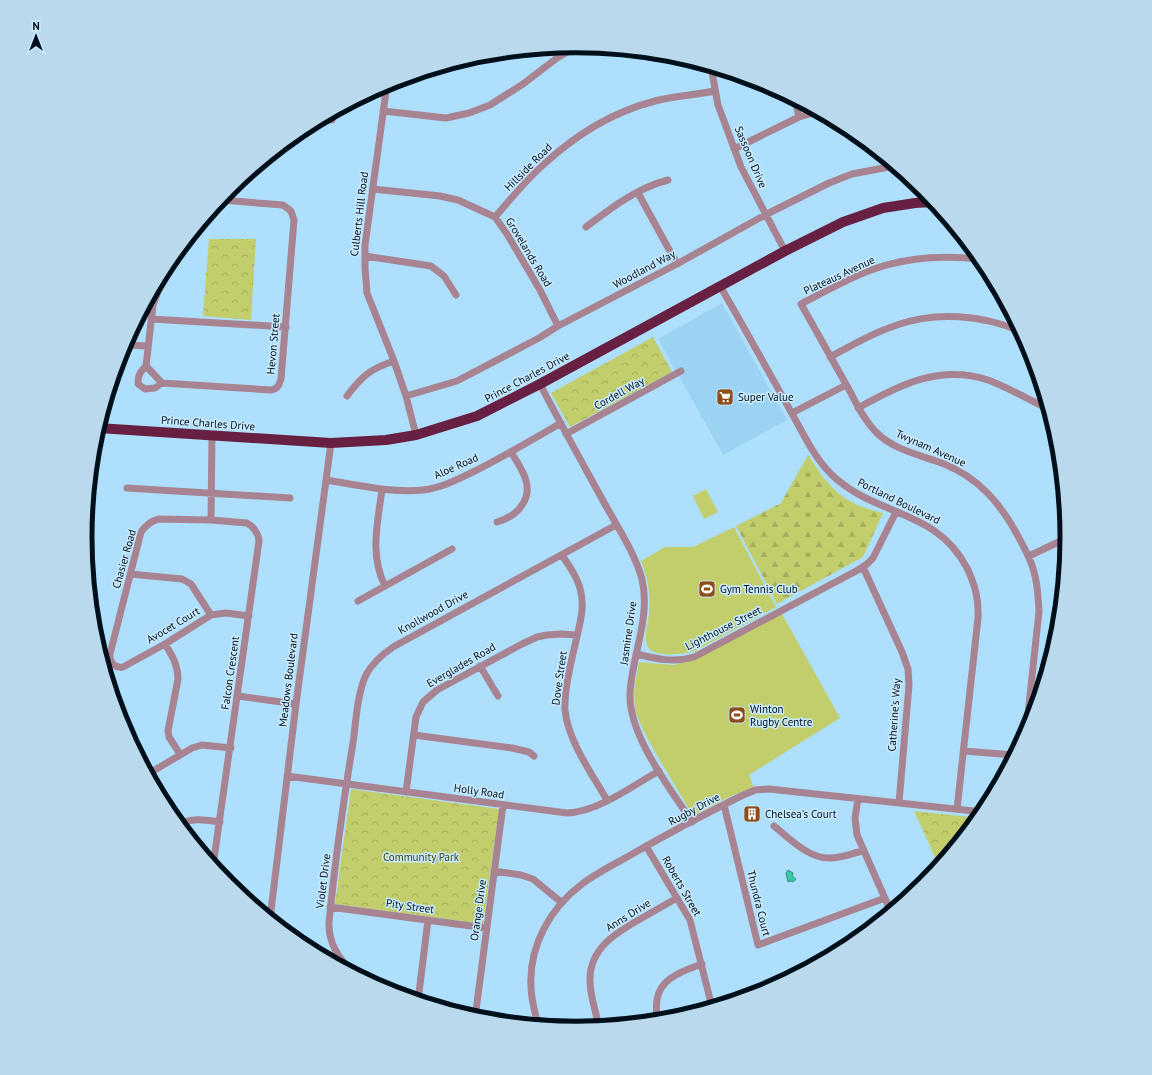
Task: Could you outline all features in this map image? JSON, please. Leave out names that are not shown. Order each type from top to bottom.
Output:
[{"type":"highway","name":"Prince Charles Drive","points":[[104,428],[331,443],[386,440],[416,435],[477,416],[540,384],[784,251],[843,222],[883,208],[926,202]]},
{"type":"street","points":[[383,111],[446,118],[469,113],[490,105],[523,84],[565,53]]},
{"type":"street","name":"Sassoon Drive","points":[[712,73],[718,105],[741,167],[784,251]]},
{"type":"street","name":"Hillside Road","points":[[495,217],[541,167],[563,147],[594,126],[626,110],[655,101],[715,91]]},
{"type":"street","name":"Culberts Hill Road","points":[[386,92],[365,256],[365,268],[368,292],[406,396],[416,435]]},
{"type":"street","points":[[797,106],[799,117]]},
{"type":"street","points":[[734,149],[799,117],[810,114]]},
{"type":"street","name":"Woodland Way","points":[[406,396],[457,381],[677,264],[765,215],[830,182],[852,174],[888,167]]},
{"type":"street","points":[[586,227],[625,199],[654,184],[668,180]]},
{"type":"street","name":"Grovelands Road","points":[[373,189],[440,196],[458,200],[495,217],[511,240],[540,290],[558,326]]},
{"type":"street","points":[[638,193],[677,264]]},
{"type":"street","name":"Hevon Street","points":[[146,366],[139,374],[138,384],[145,389],[155,388],[162,383],[271,390],[276,389],[281,379],[294,220],[291,211],[283,205],[228,201]]},
{"type":"street","points":[[365,256],[431,266],[444,276],[456,295]]},
{"type":"street","name":"Plateaus Avenue","points":[[802,304],[858,276],[877,268],[898,262],[941,257],[972,259]]},
{"type":"street","name":"Portland Boulevard","points":[[720,286],[815,454],[830,473],[862,497],[927,525],[948,540],[965,565],[977,594],[979,607],[957,809]]},
{"type":"street","points":[[159,291],[153,305],[146,366],[162,383]]},
{"type":"street","name":"Twynam Avenue","points":[[802,304],[858,408],[871,427],[886,440],[899,447],[954,468],[981,486],[1001,508],[1029,556],[1037,582],[1039,611],[1029,710]]},
{"type":"street","points":[[830,357],[885,329],[926,318],[952,316],[1001,324],[1014,329]]},
{"type":"street","points":[[151,319],[286,327]]},
{"type":"street","points":[[131,345],[148,346]]},
{"type":"street","points":[[347,396],[359,379],[377,367],[394,361]]},
{"type":"street","name":"Cordell Way","points":[[566,434],[681,371]]},
{"type":"street","points":[[858,408],[885,393],[910,382],[933,376],[956,374],[988,380],[1042,406]]},
{"type":"street","name":"Jasmine Drive","points":[[540,384],[636,562],[643,588],[644,611],[631,685],[631,708],[637,729],[659,771],[692,822]]},
{"type":"street","points":[[792,413],[846,385]]},
{"type":"street","name":"Aloe Road","points":[[326,480],[382,489],[418,490],[442,486],[511,452],[561,423]]},
{"type":"street","points":[[211,520],[212,436]]},
{"type":"street","name":"Meadows Boulevard","points":[[271,913],[296,704],[331,443]]},
{"type":"street","points":[[497,522],[514,514],[521,507],[527,496],[527,484],[524,473],[511,452]]},
{"type":"street","points":[[127,488],[290,498]]},
{"type":"street","points":[[382,489],[375,551],[377,566],[385,586]]},
{"type":"street","name":"Lighthouse Street","points":[[637,654],[669,661],[694,657],[863,567],[875,555],[896,512]]},
{"type":"street","name":"Chasier Road","points":[[112,663],[110,661],[110,654],[140,532],[145,525],[159,519],[211,520]]},
{"type":"street","name":"Falcon Crescent","points":[[211,520],[247,523],[252,526],[258,536],[259,541],[214,859]]},
{"type":"street","name":"Knollwood Drive","points":[[346,784],[363,685],[369,671],[378,659],[388,650],[400,643],[616,525]]},
{"type":"street","points":[[1029,556],[1060,541]]},
{"type":"street","points":[[358,601],[452,548]]},
{"type":"street","name":"Dove Street","points":[[562,555],[582,594],[582,612],[566,693],[565,709],[567,721],[581,755],[607,800]]},
{"type":"street","name":"Catherine's Way","points":[[863,567],[902,652],[908,669],[899,803]]},
{"type":"street","points":[[130,574],[187,580],[194,588],[211,615]]},
{"type":"street","name":"Avocet Court","points":[[112,663],[117,667],[123,667],[165,644],[211,615],[226,613],[249,616]]},
{"type":"street","name":"Everglades Road","points":[[406,792],[418,712],[425,700],[442,687],[537,637],[553,634],[578,635]]},
{"type":"street","points":[[165,644],[177,664],[178,671],[178,679],[168,731],[169,737],[180,754]]},
{"type":"street","points":[[480,666],[498,696]]},
{"type":"street","points":[[238,696],[296,704]]},
{"type":"street","points":[[414,735],[512,748],[528,752],[534,756]]},
{"type":"street","points":[[152,772],[192,748],[202,745],[230,748]]},
{"type":"street","points":[[964,751],[1010,755]]},
{"type":"street","name":"Holly Road","points":[[287,776],[573,813],[590,809],[659,771]]},
{"type":"street","name":"Violet Drive","points":[[342,961],[331,942],[329,928],[330,907],[346,784]]},
{"type":"street","name":"Rugby Drive","points":[[537,1020],[531,987],[532,965],[542,932],[551,915],[562,902],[588,880],[646,846],[741,796],[759,789],[773,789],[976,811]]},
{"type":"street","points":[[858,798],[855,814],[857,835],[889,907]]},
{"type":"street","name":"Orange Drive","points":[[476,1012],[503,805]]},
{"type":"street","name":"Thundra Court","points":[[724,805],[758,945],[885,898]]},
{"type":"street","points":[[184,822],[197,819],[220,822]]},
{"type":"street","points":[[774,826],[807,851],[819,857],[831,858],[863,851]]},
{"type":"street","name":"Roberts Street","points":[[646,846],[690,920],[711,1002]]},
{"type":"street","points":[[494,871],[521,875],[533,879],[562,902]]},
{"type":"street","name":"Anns Drive","points":[[598,1021],[590,982],[592,967],[597,954],[608,940],[619,931],[677,898]]},
{"type":"street","name":"Pity Street","points":[[330,907],[486,928]]},
{"type":"street","points":[[419,995],[428,920]]},
{"type":"street","points":[[657,1015],[657,997],[666,982],[678,973],[702,964]]},
{"type":"shaded area","points":[[722,303],[787,420],[723,455],[658,339]]},
{"type":"shaded area","points":[[788,870],[793,873],[792,876],[796,879],[793,882],[788,882],[786,873]]},
{"type":"green space","points":[[209,239],[256,239],[251,320],[203,316]]},
{"type":"green space","points":[[653,337],[672,372],[570,427],[551,393]]},
{"type":"green space","points":[[808,455],[823,477],[847,500],[883,513],[863,557],[777,604],[736,526],[781,503]]},
{"type":"green space","points":[[706,489],[718,512],[704,519],[693,496]]},
{"type":"green space","name":"Gym Tennis Club","points":[[734,527],[776,607],[695,651],[661,654],[650,649],[647,645],[646,638],[650,608],[649,594],[641,561],[665,547],[693,547]]},
{"type":"green space","name":"Winton Rugby Centre","points":[[781,612],[840,718],[749,775],[754,787],[731,796],[693,816],[655,752],[635,711],[634,691],[639,662],[673,665],[686,662]]},
{"type":"green space","name":"Community Park","points":[[351,789],[499,809],[483,924],[335,904]]},
{"type":"green space","points":[[914,811],[971,817],[960,832],[937,861]]},
{"type":"place","name":"Super Value","points":[[725,397]]},
{"type":"place","name":"Gym Tennis Club","points":[[707,589]]},
{"type":"place","name":"Winton Rugby Centre","points":[[737,715]]},
{"type":"place","name":"Chelsea's Court","points":[[752,814]]}]
